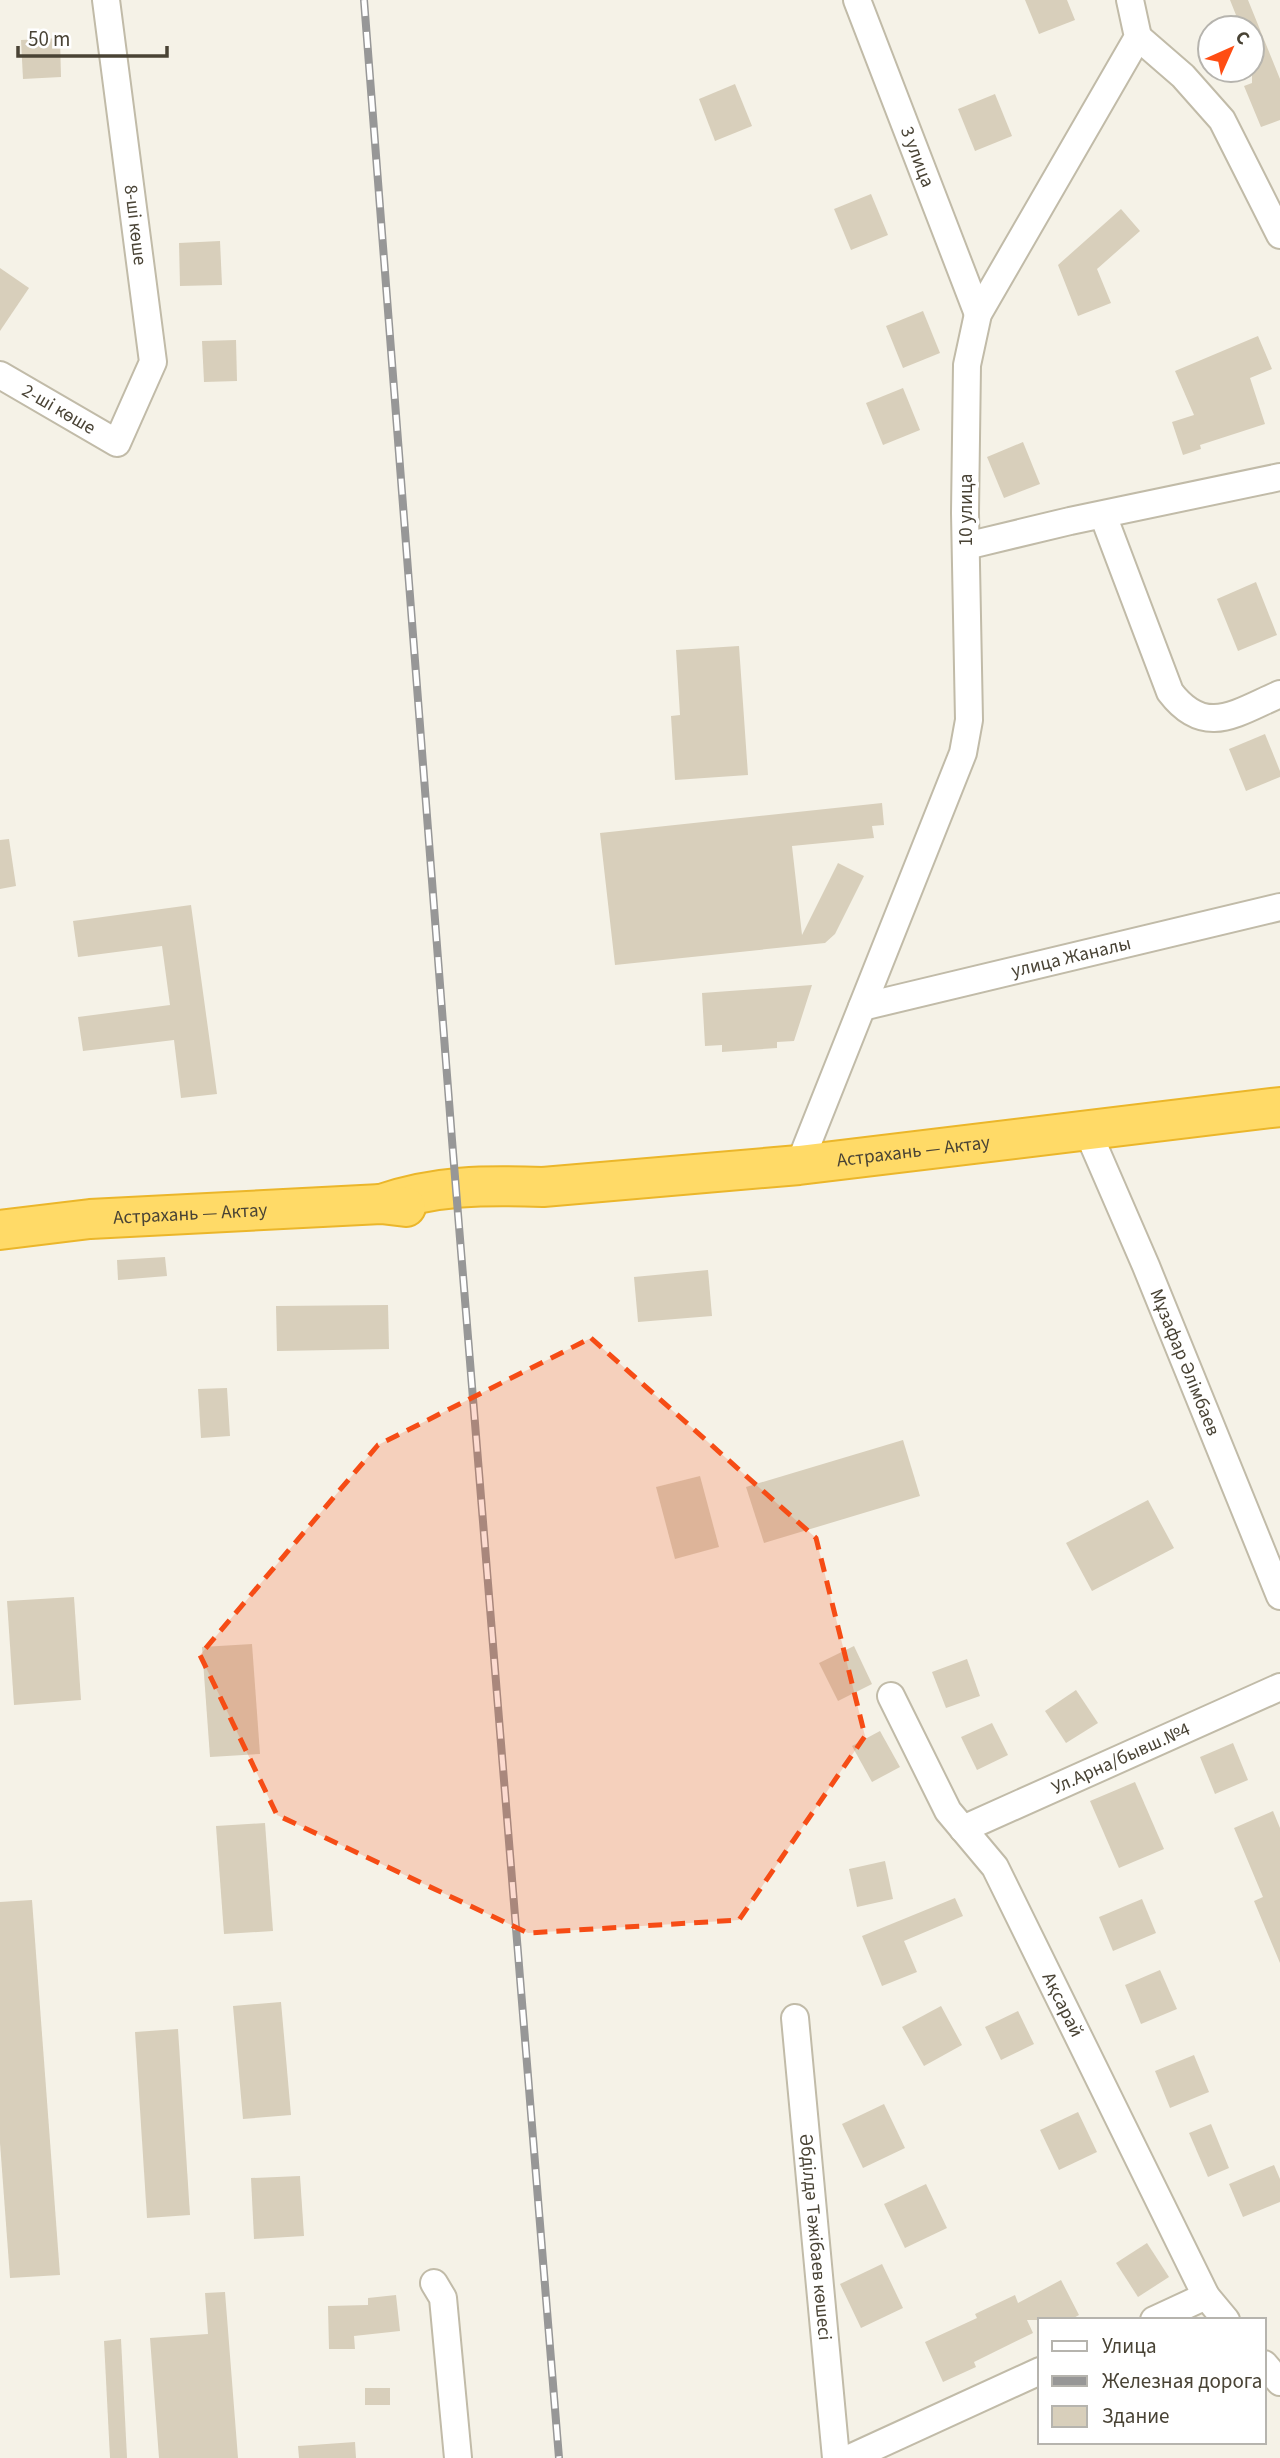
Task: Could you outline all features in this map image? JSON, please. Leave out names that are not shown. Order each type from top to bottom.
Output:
[{"type":"highway","name":"Астрахань — Актау","points":[[0,1230],[90,1219],[381,1204],[416,1208],[462,1206],[503,1200],[543,1187],[799,1166],[1280,1107]]},
{"type":"street","name":"8-шi көше","points":[[106,0],[153,362],[117,443]]},
{"type":"street","name":"3 улица","points":[[857,0],[978,314]]},
{"type":"street","points":[[1130,0],[1138,37],[1184,76],[1222,120],[1280,235]]},
{"type":"street","name":"10 улица","points":[[799,1166],[963,753],[969,720],[967,365],[978,314],[1138,37]]},
{"type":"street","name":"2-ші көше","points":[[0,376],[117,443]]},
{"type":"street","points":[[966,546],[1280,477]]},
{"type":"street","points":[[1103,515],[1170,692],[1181,706],[1196,716],[1212,719],[1229,716],[1280,694]]},
{"type":"street","name":"улица Жаналы","points":[[862,1007],[1280,907]]},
{"type":"street","name":"Мұзафар Әлімбаев","points":[[1087,1130],[1146,1266],[1280,1596]]},
{"type":"street","name":"Ул.Арна/бывш.№4","points":[[963,1829],[1280,1687]]},
{"type":"street","name":"Ақсарай","points":[[891,1696],[948,1811],[995,1867],[1206,2296],[1224,2318]]},
{"type":"street","name":"Әбділдә Тәжібаев көшесі","points":[[795,2018],[836,2458]]},
{"type":"street","points":[[434,2283],[443,2298],[458,2458]]},
{"type":"street","points":[[1158,2318],[1206,2296]]},
{"type":"street","points":[[1266,2366],[1280,2382]]},
{"type":"street","points":[[850,2458],[1038,2372]]},
{"type":"highlighted area","points":[[591,1338],[816,1538],[865,1736],[739,1920],[528,1933],[277,1815],[200,1655],[378,1445]]},
{"type":"building","points":[[1025,0],[1067,0],[1075,20],[1039,34]]},
{"type":"building","points":[[1230,0],[1248,0],[1254,14],[1236,14]]},
{"type":"building","points":[[60,38],[61,77],[23,79],[21,40]]},
{"type":"building","points":[[1266,44],[1280,79],[1280,120],[1261,127],[1244,86],[1266,84]]},
{"type":"building","points":[[735,84],[752,126],[715,141],[699,99]]},
{"type":"building","points":[[995,94],[1012,136],[975,151],[958,109]]},
{"type":"building","points":[[871,194],[888,235],[851,250],[834,209]]},
{"type":"building","points":[[1121,209],[1140,231],[1097,269],[1111,303],[1078,316],[1058,265]]},
{"type":"building","points":[[220,241],[222,285],[180,286],[179,243]]},
{"type":"building","points":[[0,268],[29,288],[0,331]]},
{"type":"building","points":[[923,311],[940,353],[903,368],[886,326]]},
{"type":"building","points":[[1258,336],[1272,369],[1250,378],[1265,424],[1200,445],[1201,449],[1183,455],[1172,422],[1194,415],[1175,371]]},
{"type":"building","points":[[236,340],[237,381],[204,382],[202,341]]},
{"type":"building","points":[[903,388],[920,430],[883,445],[866,403]]},
{"type":"building","points":[[1023,442],[1040,484],[1004,498],[987,457]]},
{"type":"building","points":[[1256,582],[1277,635],[1238,651],[1217,599]]},
{"type":"building","points":[[739,646],[748,775],[675,780],[671,716],[680,715],[676,650]]},
{"type":"building","points":[[1265,734],[1280,777],[1246,791],[1229,749]]},
{"type":"building","points":[[882,803],[884,825],[872,826],[874,838],[792,846],[802,935],[838,863],[864,876],[835,934],[825,943],[615,965],[600,833]]},
{"type":"building","points":[[9,839],[16,886],[0,889],[0,840]]},
{"type":"building","points":[[191,905],[217,1094],[181,1098],[174,1040],[83,1051],[78,1017],[170,1005],[162,946],[78,957],[73,921]]},
{"type":"building","points":[[812,985],[794,1041],[777,1042],[777,1048],[722,1052],[722,1045],[705,1046],[702,993]]},
{"type":"building","points":[[165,1257],[167,1276],[118,1280],[117,1260]]},
{"type":"building","points":[[708,1270],[712,1316],[638,1322],[634,1277]]},
{"type":"building","points":[[388,1305],[389,1349],[277,1351],[276,1306]]},
{"type":"building","points":[[227,1388],[230,1436],[201,1438],[198,1389]]},
{"type":"building","points":[[903,1440],[920,1496],[764,1543],[746,1487]]},
{"type":"building","points":[[700,1476],[719,1547],[675,1559],[656,1487]]},
{"type":"building","points":[[1148,1500],[1174,1548],[1092,1591],[1066,1543]]},
{"type":"building","points":[[74,1597],[81,1700],[14,1705],[7,1601]]},
{"type":"building","points":[[252,1644],[260,1754],[210,1757],[202,1647]]},
{"type":"building","points":[[854,1646],[872,1684],[838,1701],[819,1663]]},
{"type":"building","points":[[967,1659],[980,1696],[946,1708],[932,1672]]},
{"type":"building","points":[[1076,1690],[1098,1723],[1066,1743],[1045,1711]]},
{"type":"building","points":[[992,1723],[1008,1755],[977,1770],[961,1737]]},
{"type":"building","points":[[880,1731],[900,1767],[872,1782],[852,1746]]},
{"type":"building","points":[[1233,1743],[1248,1780],[1215,1794],[1200,1757]]},
{"type":"building","points":[[1135,1782],[1164,1849],[1119,1868],[1090,1801]]},
{"type":"building","points":[[1273,1811],[1280,1828],[1280,1963],[1254,1901],[1263,1897],[1234,1828]]},
{"type":"building","points":[[265,1823],[273,1931],[224,1934],[216,1826]]},
{"type":"building","points":[[885,1861],[893,1899],[857,1907],[849,1869]]},
{"type":"building","points":[[955,1898],[963,1916],[904,1941],[917,1972],[882,1986],[862,1936]]},
{"type":"building","points":[[1142,1899],[1156,1933],[1113,1951],[1099,1917]]},
{"type":"building","points":[[32,1900],[60,2275],[10,2278],[0,2143],[0,1902]]},
{"type":"building","points":[[1160,1970],[1177,2009],[1141,2024],[1125,1985]]},
{"type":"building","points":[[281,2002],[291,2115],[243,2119],[233,2006]]},
{"type":"building","points":[[941,2006],[962,2045],[924,2066],[902,2027]]},
{"type":"building","points":[[1018,2011],[1034,2044],[1001,2060],[985,2027]]},
{"type":"building","points":[[178,2029],[190,2215],[147,2218],[135,2032]]},
{"type":"building","points":[[1194,2055],[1209,2092],[1170,2108],[1155,2071]]},
{"type":"building","points":[[884,2104],[905,2148],[863,2168],[842,2124]]},
{"type":"building","points":[[1078,2112],[1097,2152],[1059,2170],[1040,2130]]},
{"type":"building","points":[[1211,2124],[1229,2168],[1208,2177],[1189,2133]]},
{"type":"building","points":[[1274,2165],[1280,2179],[1280,2202],[1243,2217],[1229,2184]]},
{"type":"building","points":[[300,2176],[304,2236],[254,2239],[251,2178]]},
{"type":"building","points":[[926,2184],[947,2228],[905,2248],[884,2204]]},
{"type":"building","points":[[1147,2243],[1169,2277],[1138,2297],[1116,2263]]},
{"type":"building","points":[[882,2264],[903,2308],[861,2328],[840,2284]]},
{"type":"building","points":[[1061,2280],[1079,2315],[1074,2318],[1027,2320],[1033,2333],[974,2362],[976,2367],[943,2382],[925,2342],[977,2318],[975,2314],[1015,2295],[1018,2303]]},
{"type":"building","points":[[225,2292],[238,2458],[159,2458],[150,2338],[208,2334],[205,2293]]},
{"type":"building","points":[[396,2295],[400,2331],[354,2336],[355,2349],[329,2349],[328,2306],[368,2305],[368,2298]]},
{"type":"building","points":[[121,2339],[127,2458],[110,2458],[104,2341]]},
{"type":"building","points":[[365,2388],[390,2388],[390,2405],[365,2405]]},
{"type":"building","points":[[355,2442],[356,2458],[299,2458],[298,2446]]},
{"type":"railway","points":[[364,0],[452,1140],[559,2458]]}]
